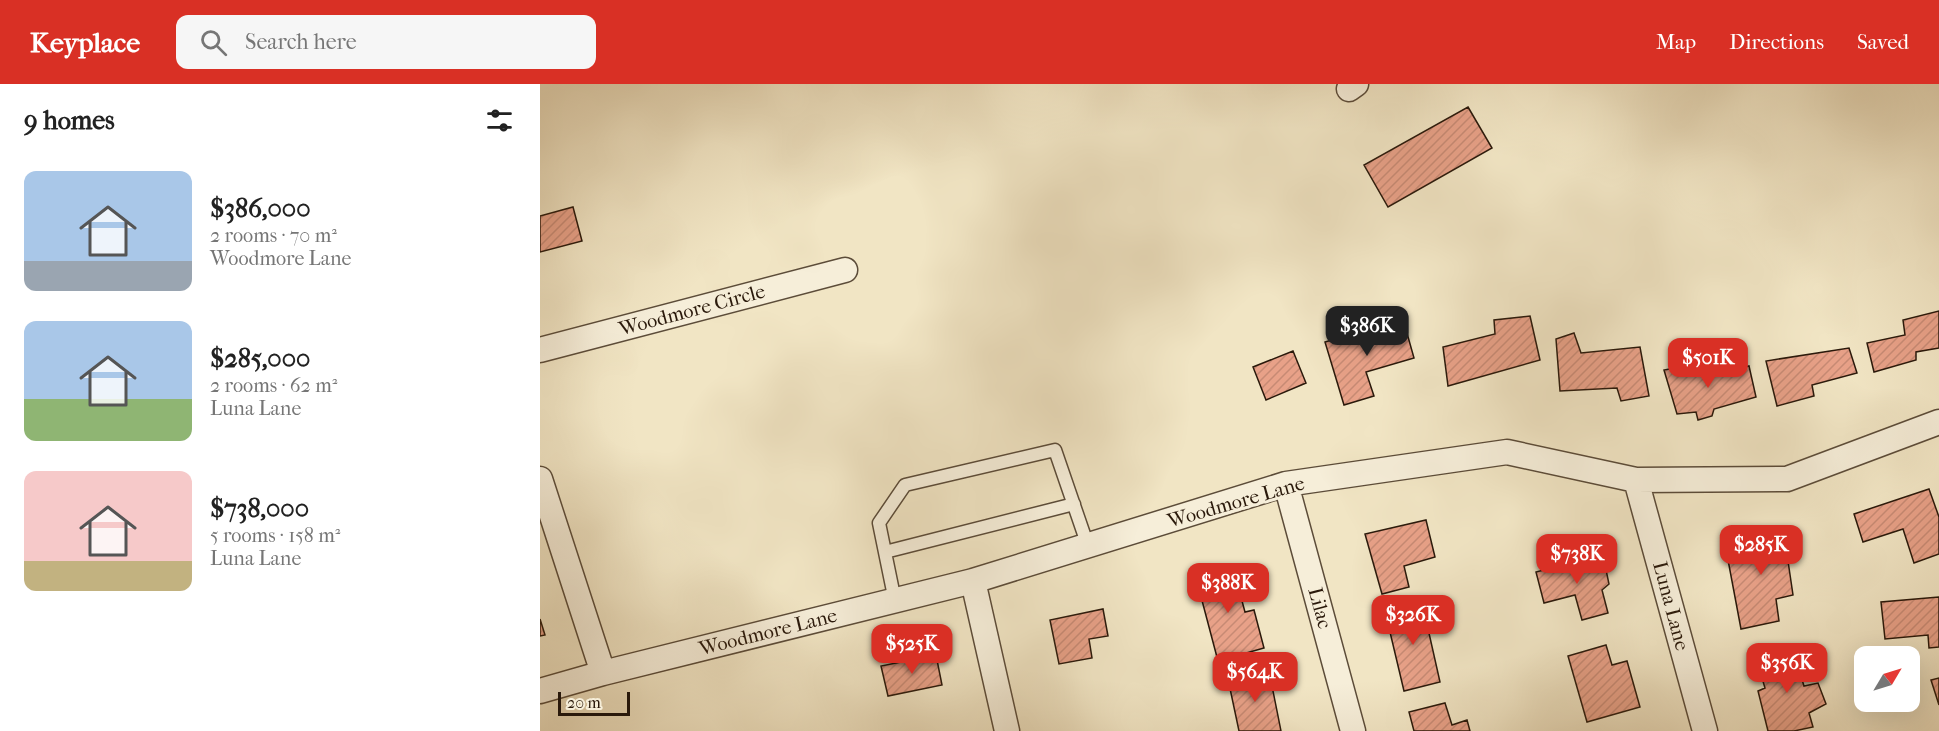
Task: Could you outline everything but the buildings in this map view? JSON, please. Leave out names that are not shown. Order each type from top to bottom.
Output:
[{"type":"street","name":"Woodmore Circle","points":[[540,350],[845,270]]},
{"type":"street","name":"Woodmore Lane","points":[[540,692],[603,673],[974,582],[1286,484],[1507,452],[1636,480],[1787,479],[1939,422]]},
{"type":"street","points":[[540,479],[603,673]]},
{"type":"street","name":"Luna Lane","points":[[1636,480],[1705,731]]},
{"type":"street","name":"Lilac","points":[[1286,484],[1353,731]]},
{"type":"street","points":[[974,582],[1006,731]]},
{"type":"lane","points":[[895,601],[879,523],[905,485],[1055,450],[1088,546]]},
{"type":"lane","points":[[885,552],[1074,504]]}]
